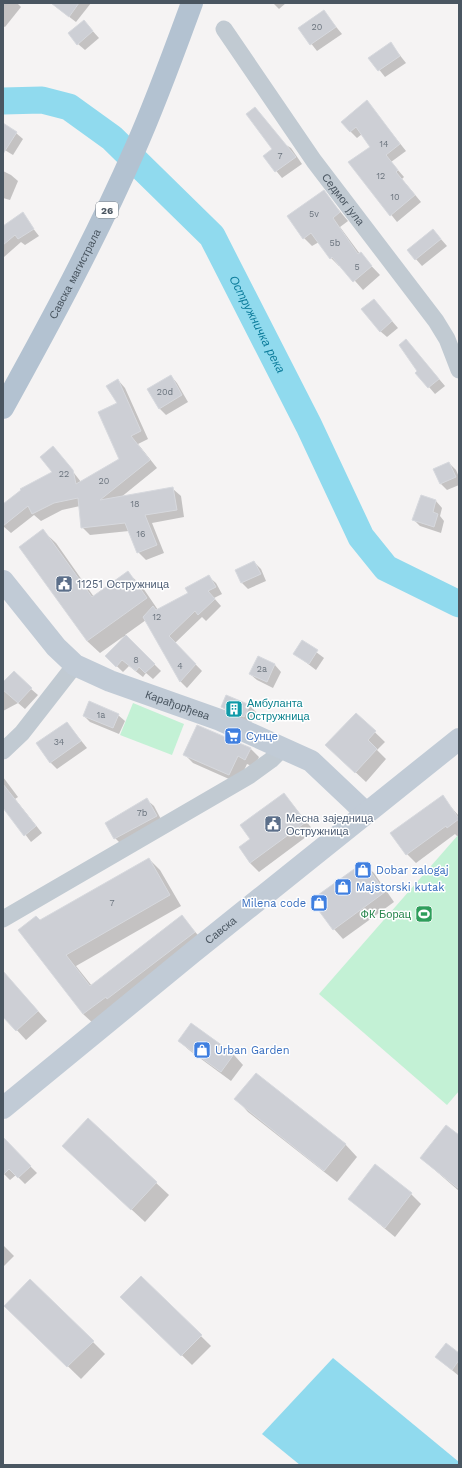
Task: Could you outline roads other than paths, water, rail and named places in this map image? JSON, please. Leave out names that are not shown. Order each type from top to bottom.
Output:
[{"type":"main road","name":"Савска магистрала","points":[[3,408],[75,275],[105,214],[138,141],[192,3]]},
{"type":"street","name":"Седмог јула","points":[[224,29],[314,161],[436,320],[447,339],[459,370]]},
{"type":"street","name":"Карађорђева","points":[[3,581],[56,648],[75,665],[110,681],[220,720],[311,761],[366,813]]},
{"type":"street","points":[[3,751],[22,733],[75,665]]},
{"type":"street","name":"Савска","points":[[3,1108],[459,738]]},
{"type":"street","points":[[3,919],[249,776],[271,760],[283,748]]},
{"type":"water","points":[[333,1358],[459,1462],[459,1465],[300,1465],[262,1434]]},
{"type":"waterway","name":"Остружничка река","points":[[3,101],[42,100],[69,107],[112,138],[212,236],[309,426],[361,537],[386,568],[459,604]]},
{"type":"place","name":"11251 Остружница","points":[[64,584]]},
{"type":"place","name":"Амбуланта Остружница","points":[[234,709]]},
{"type":"place","name":"Сунце","points":[[233,736]]},
{"type":"place","name":"Месна заједница Остружница","points":[[273,824]]},
{"type":"place","name":"Dobar zalogaj","points":[[363,870]]},
{"type":"place","name":"Majstorski kutak","points":[[343,887]]},
{"type":"place","name":"Milena code","points":[[319,903]]},
{"type":"place","name":"ФК Борац","points":[[424,914]]},
{"type":"place","name":"Urban Garden","points":[[202,1050]]}]
